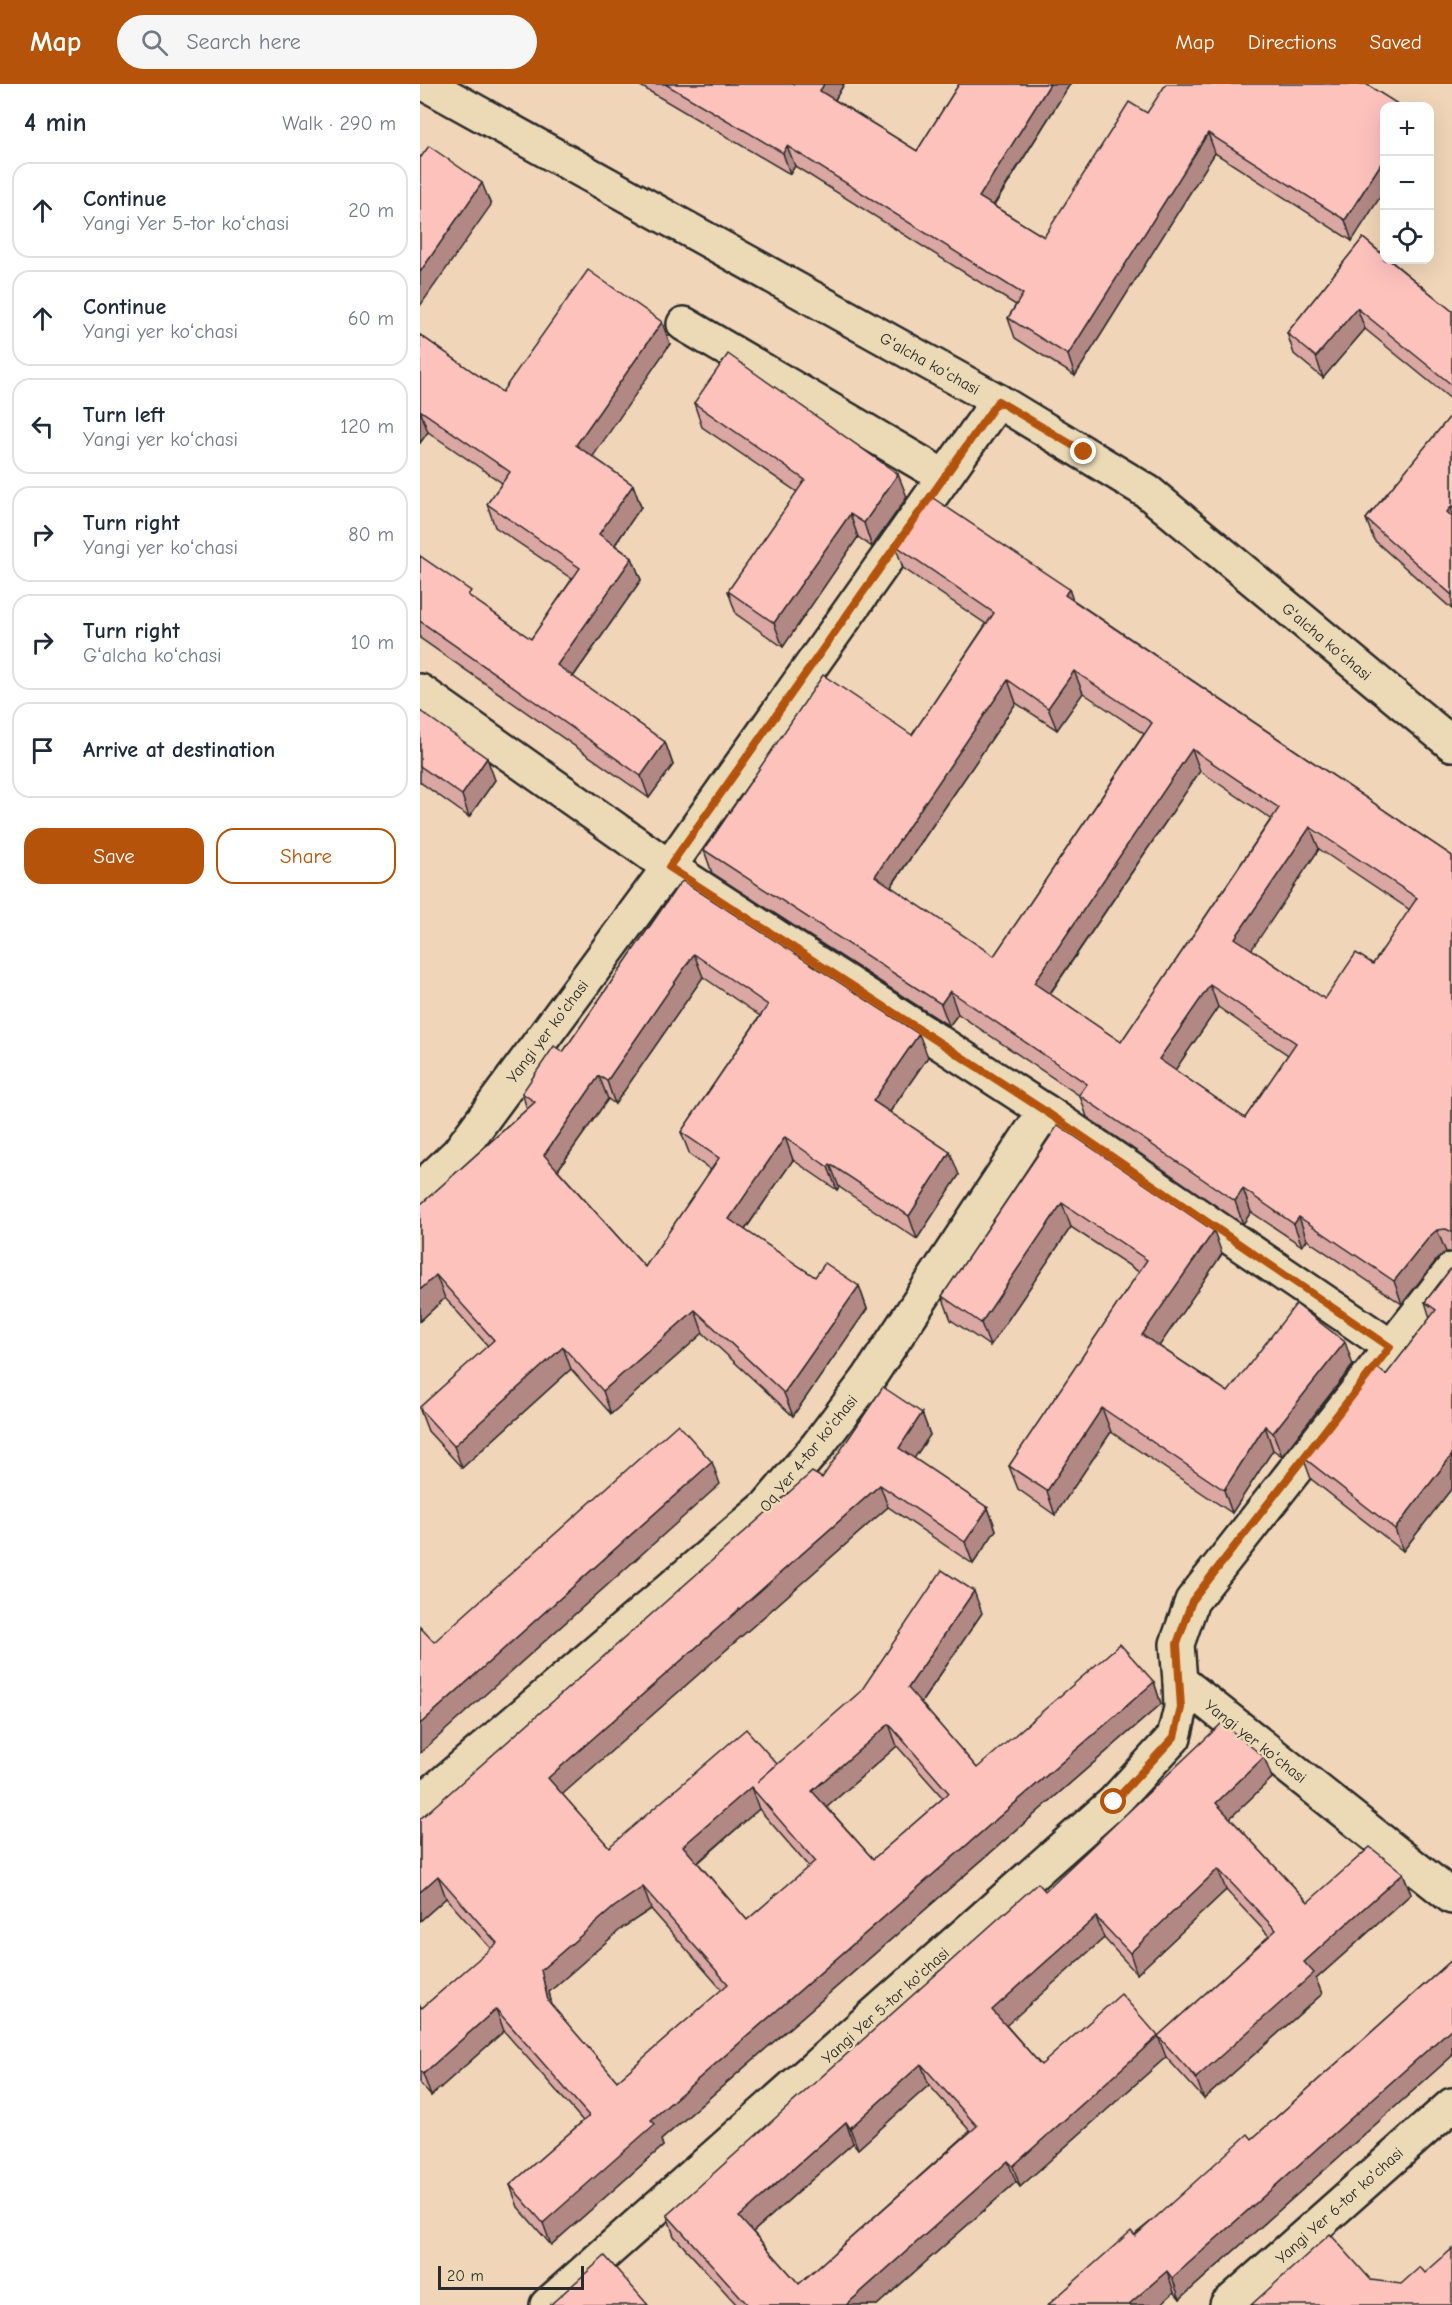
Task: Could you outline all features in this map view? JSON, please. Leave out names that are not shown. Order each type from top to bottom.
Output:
[{"type":"street","name":"Gʻalcha koʻchasi","points":[[426,84],[998,401],[1148,492],[1452,744]]},
{"type":"street","points":[[684,324],[943,476]]},
{"type":"street","name":"Yangi yer koʻchasi","points":[[420,1189],[458,1153],[669,867],[998,401]]},
{"type":"street","points":[[420,691],[669,867],[1045,1111],[1390,1347]]},
{"type":"street","name":"Oq Yer 4-tor koʻchasi","points":[[420,1803],[767,1506],[818,1445],[868,1379],[1045,1111]]},
{"type":"street","points":[[1180,1681],[1177,1644],[1192,1601],[1452,1270]]},
{"type":"street","name":"Yangi yer koʻchasi","points":[[1180,1681],[1452,1897]]},
{"type":"street","name":"Yangi Yer 5-tor koʻchasi","points":[[547,2305],[1114,1802],[1174,1737],[1181,1708],[1180,1681]]},
{"type":"street","name":"Yangi Yer 6-tor koʻchasi","points":[[1227,2305],[1452,2105]]},
{"type":"building","points":[[665,84],[824,84],[820,91],[917,151],[959,84],[1050,84],[979,197],[1044,237],[1129,102],[1147,113],[1166,84],[1366,84],[1395,102],[1380,102],[1380,165],[1345,220],[1208,133],[1068,355],[1008,318],[1023,294],[787,146],[783,153]]},
{"type":"building","points":[[429,146],[482,183],[420,272],[420,156]]},
{"type":"building","points":[[1363,238],[1380,253],[1380,264],[1394,264],[1452,311],[1452,385],[1357,308],[1316,357],[1287,333]]},
{"type":"building","points":[[588,270],[662,322],[576,445],[633,485],[599,534],[632,558],[557,665],[665,742],[641,776],[420,621],[420,556],[471,591],[468,595],[531,639],[580,568],[487,504],[510,472],[420,410],[420,335],[502,392]]},
{"type":"building","points":[[728,354],[898,474],[864,523],[850,514],[774,623],[728,591],[805,480],[694,403]]},
{"type":"building","points":[[1452,414],[1452,506],[1447,512],[1452,517],[1452,595],[1366,519]]},
{"type":"building","points":[[930,496],[1069,589],[1065,595],[1452,856],[1452,1232],[1446,1229],[1437,1230],[1394,1281],[1299,1217],[1294,1224],[1243,1189],[1235,1201],[1079,1095],[1087,1084],[950,991],[941,1004],[704,850],[823,675],[912,735],[994,613],[895,545]],"holes":[[[1074,671],[1152,723],[994,956],[875,876],[1008,680],[1048,708]],[[1192,749],[1279,808],[1121,1042],[1034,983]],[[1310,827],[1417,898],[1373,964],[1356,953],[1325,999],[1235,938]],[[1210,985],[1296,1043],[1245,1118],[1159,1059]]]},
{"type":"building","points":[[420,711],[487,758],[462,795],[420,766]]},
{"type":"building","points":[[683,881],[919,1034],[873,1101],[950,1152],[909,1216],[830,1164],[828,1167],[785,1137],[729,1219],[815,1277],[825,1263],[859,1286],[784,1393],[695,1310],[603,1391],[563,1347],[454,1446],[420,1407],[494,1340],[436,1275],[420,1290],[420,1205],[535,1102],[522,1093],[554,1046],[563,1052]],"holes":[[[694,954],[768,1005],[681,1132],[719,1158],[645,1267],[544,1155],[599,1076],[607,1081]]]},
{"type":"building","points":[[1058,1125],[1214,1231],[1142,1335],[1228,1392],[1296,1304],[1345,1342],[1273,1433],[1265,1426],[1224,1490],[1102,1408],[1047,1491],[1009,1466],[1147,1260],[1062,1203],[981,1323],[942,1296]]},
{"type":"building","points":[[1452,1267],[1452,1455],[1395,1529],[1303,1457],[1375,1366],[1386,1375],[1436,1310],[1425,1302]]},
{"type":"building","points":[[883,1387],[922,1413],[899,1448],[988,1508],[965,1542],[880,1485],[548,1778],[609,1847],[746,1729],[777,1764],[757,1782],[861,1691],[942,1570],[974,1591],[908,1688],[977,1768],[1120,1644],[1154,1682],[651,2120],[655,2124],[543,2223],[510,2185],[589,2116],[496,2009],[423,2074],[420,2071],[420,2006],[422,2008],[497,1943],[438,1876],[420,1892],[420,1819],[812,1472],[822,1478]],"holes":[[[889,1724],[949,1793],[873,1859],[812,1791]],[[751,1787],[815,1861],[747,1920],[683,1846]],[[643,1887],[728,1984],[617,2081],[548,2001],[541,1970],[614,1907]]]},
{"type":"building","points":[[678,1424],[712,1462],[420,1724],[420,1627],[434,1642]]},
{"type":"building","points":[[1222,1723],[1264,1757],[1216,1803],[1308,1902],[1370,1847],[1403,1873],[1304,1962],[1314,1973],[1196,2078],[1158,2036],[1013,2166],[1008,2161],[846,2305],[748,2305],[667,2215],[1038,1883],[1045,1891]],"holes":[[[1218,1869],[1276,1930],[1158,2036],[1121,1994],[1041,2065],[992,2010],[1096,1917],[1130,1953]],[[921,2064],[977,2126],[799,2284],[739,2217],[846,2122],[850,2128]]]},
{"type":"building","points":[[1452,1960],[1452,2028],[1172,2278],[1167,2271],[1128,2305],[1048,2305],[1131,2231],[1135,2236],[1248,2134],[1252,2139]]},
{"type":"building","points":[[1330,2234],[1371,2280],[1401,2284],[1420,2267],[1425,2273],[1452,2249],[1452,2305],[1251,2305]]},
{"type":"building","points":[[605,2256],[648,2305],[550,2305]]},
{"type":"route","points":[[1084,452],[998,401],[669,867],[1045,1111],[1390,1347],[1192,1601],[1177,1644],[1181,1708],[1174,1737],[1114,1802]]}]
